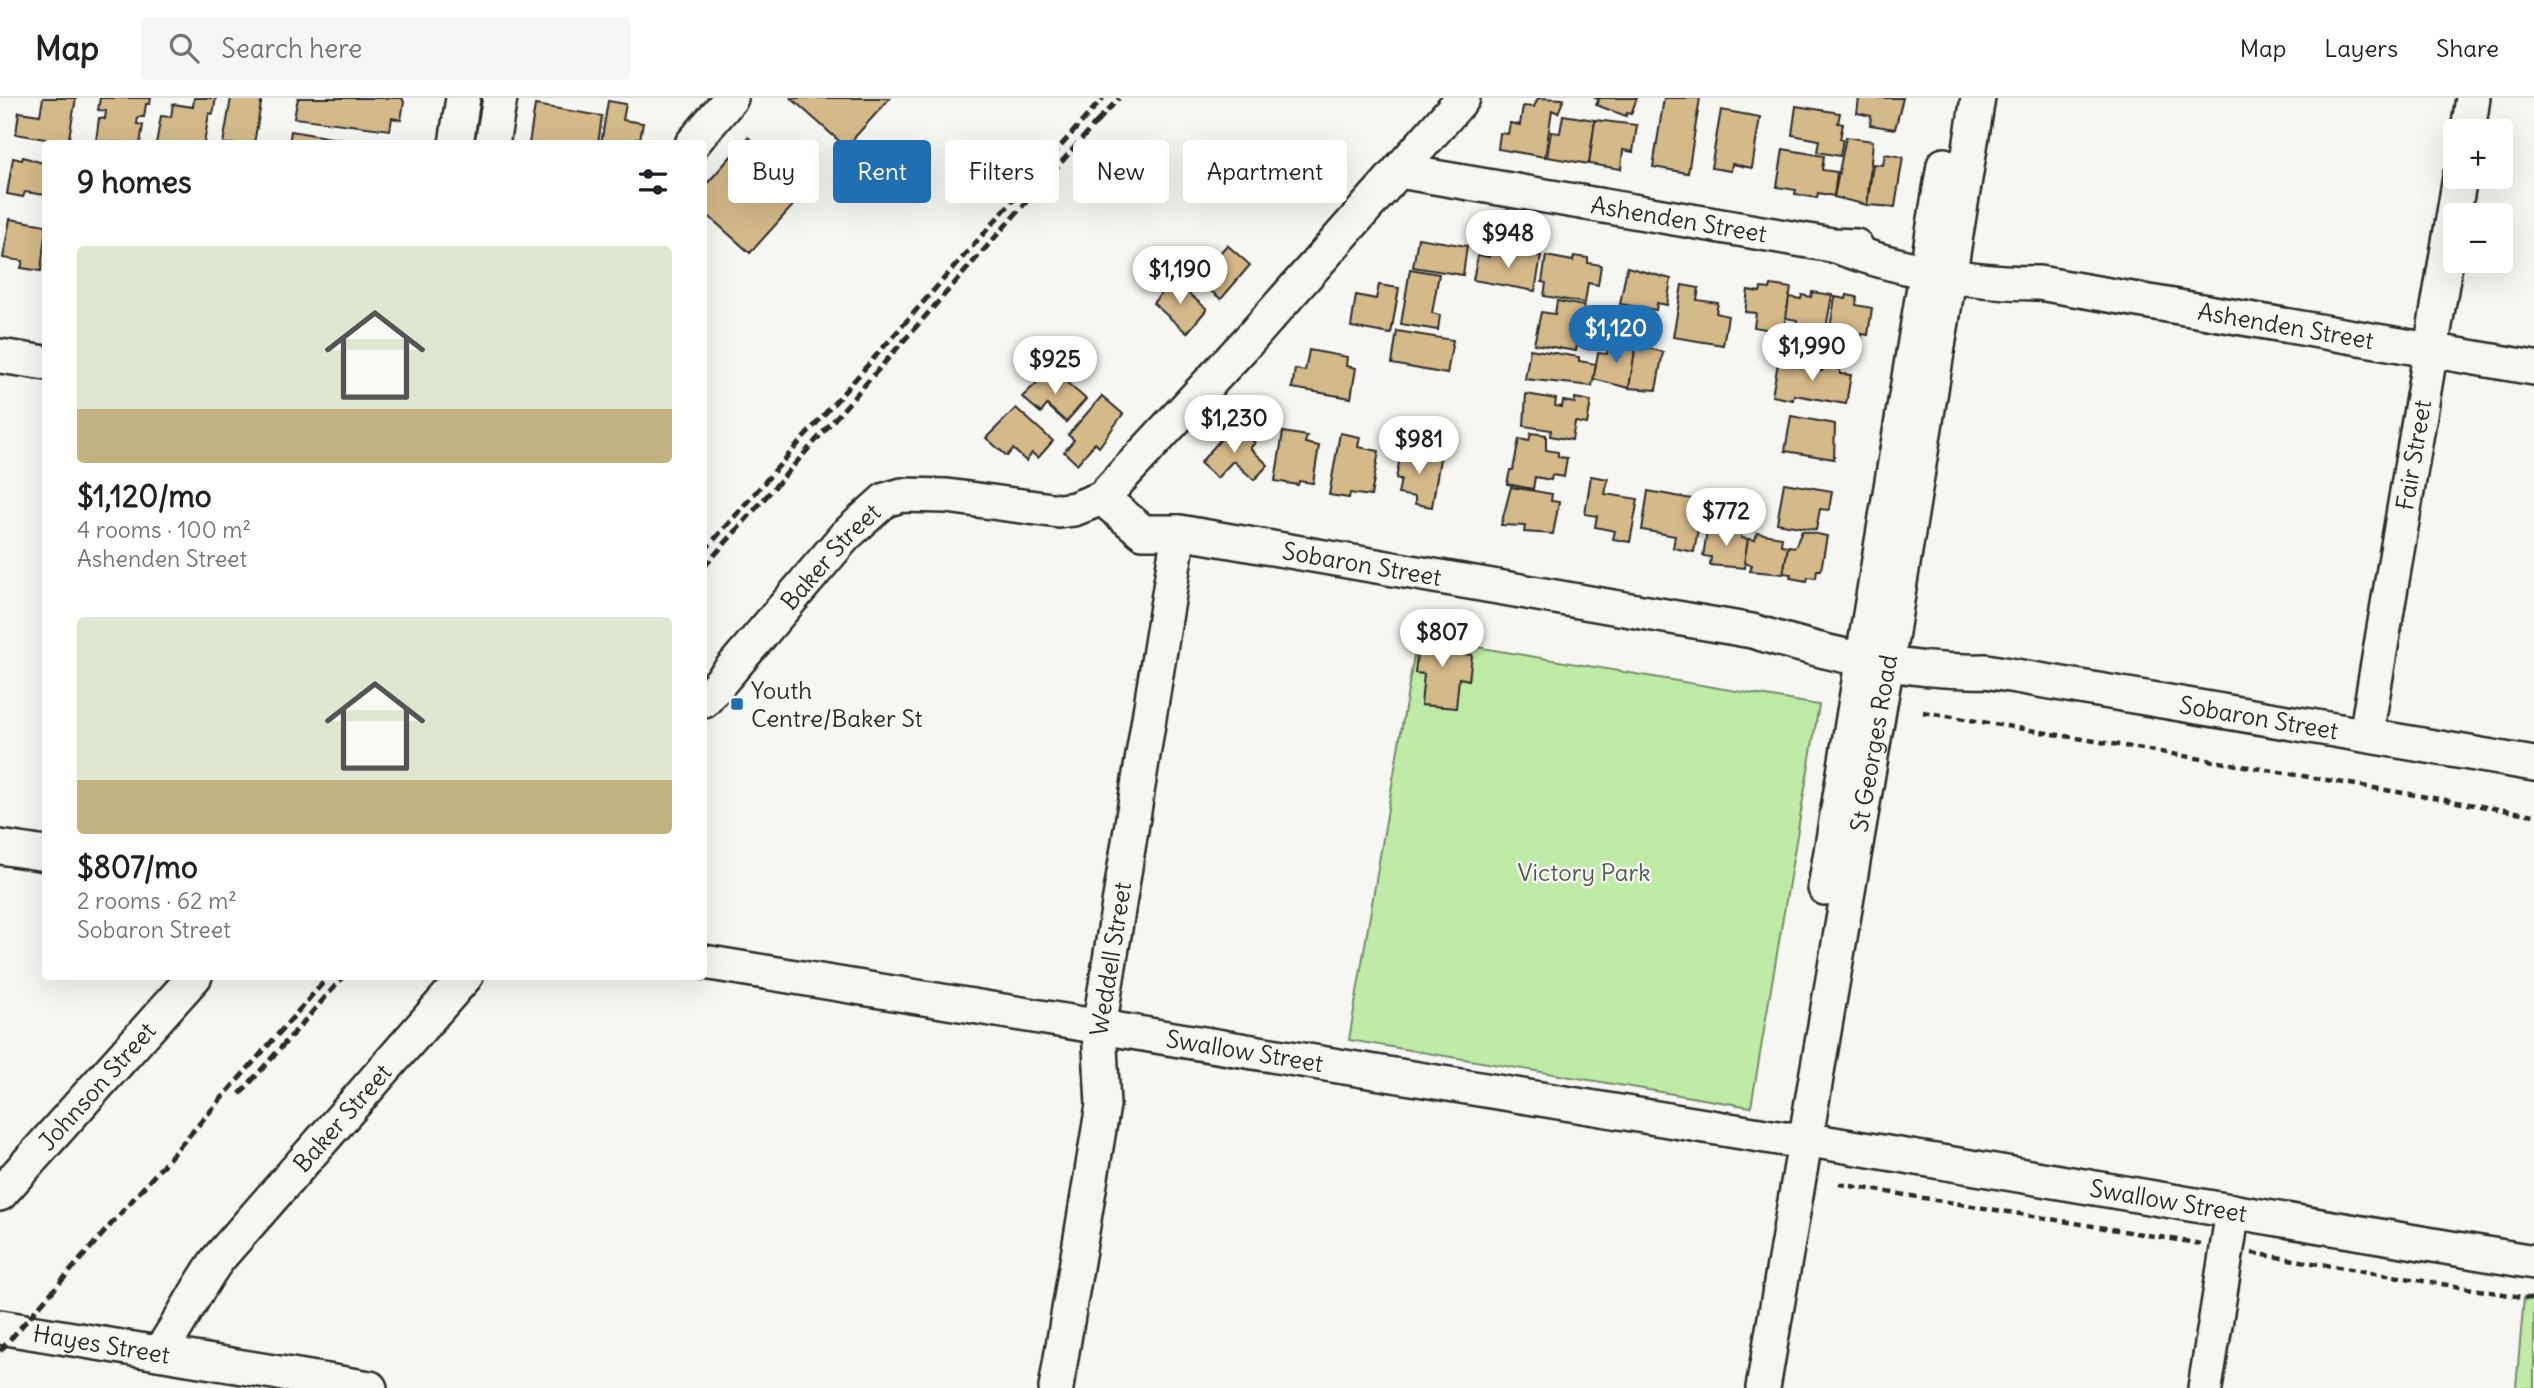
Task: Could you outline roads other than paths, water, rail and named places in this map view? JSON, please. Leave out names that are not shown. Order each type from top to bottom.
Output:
[{"type":"street","points":[[457,140],[463,98]]},
{"type":"street","points":[[493,140],[500,98]]},
{"type":"street","points":[[695,140],[731,98]]},
{"type":"street","points":[[1109,491],[1464,98]]},
{"type":"street","name":"St Georges Road","points":[[1763,1388],[1766,1309],[1912,433],[1959,119],[1978,98]]},
{"type":"street","points":[[2470,119],[2473,98]]},
{"type":"street","name":"Ashenden Street","points":[[1399,171],[1832,246],[1881,247],[2000,283],[2039,283],[2534,368]]},
{"type":"street","name":"Fair Street","points":[[2366,735],[2458,189]]},
{"type":"street","points":[[0,337],[42,344]]},
{"type":"street","points":[[0,356],[42,362]]},
{"type":"street","name":"Sobaron Street","points":[[1109,491],[1143,532],[1179,532],[1752,631],[1815,650],[1876,652],[1936,672],[1986,671],[2534,764]]},
{"type":"street","name":"Baker Street","points":[[707,697],[845,536],[885,500],[902,495],[947,496],[1059,511],[1074,509],[1109,491]]},
{"type":"street","name":"Weddell Street","points":[[1056,1388],[1102,1105],[1099,1028],[1179,532]]},
{"type":"street","points":[[0,847],[42,853]]},
{"type":"street","name":"Swallow Street","points":[[707,963],[2534,1262]]},
{"type":"street","name":"Johnson Street","points":[[0,1194],[191,980]]},
{"type":"street","name":"Baker Street","points":[[159,1353],[160,1320],[179,1289],[218,1259],[462,980]]},
{"type":"street","points":[[2205,1388],[2233,1211]]},
{"type":"street","name":"St Georges Road","points":[[1742,1388],[1766,1309]]},
{"type":"street","name":"Hayes Street","points":[[0,1327],[159,1353],[331,1386],[370,1388]]},
{"type":"railway","points":[[707,548],[1103,98]]},
{"type":"railway","points":[[1097,122],[1119,98]]},
{"type":"railway","points":[[707,564],[1103,115]]},
{"type":"railway","points":[[0,1351],[325,980]]},
{"type":"railway","points":[[240,1094],[340,980]]},
{"type":"place","name":"Youth Centre/Baker St","points":[[737,704]]},
{"type":"park label","name":"Victory Park","points":[[1584,872]]}]
